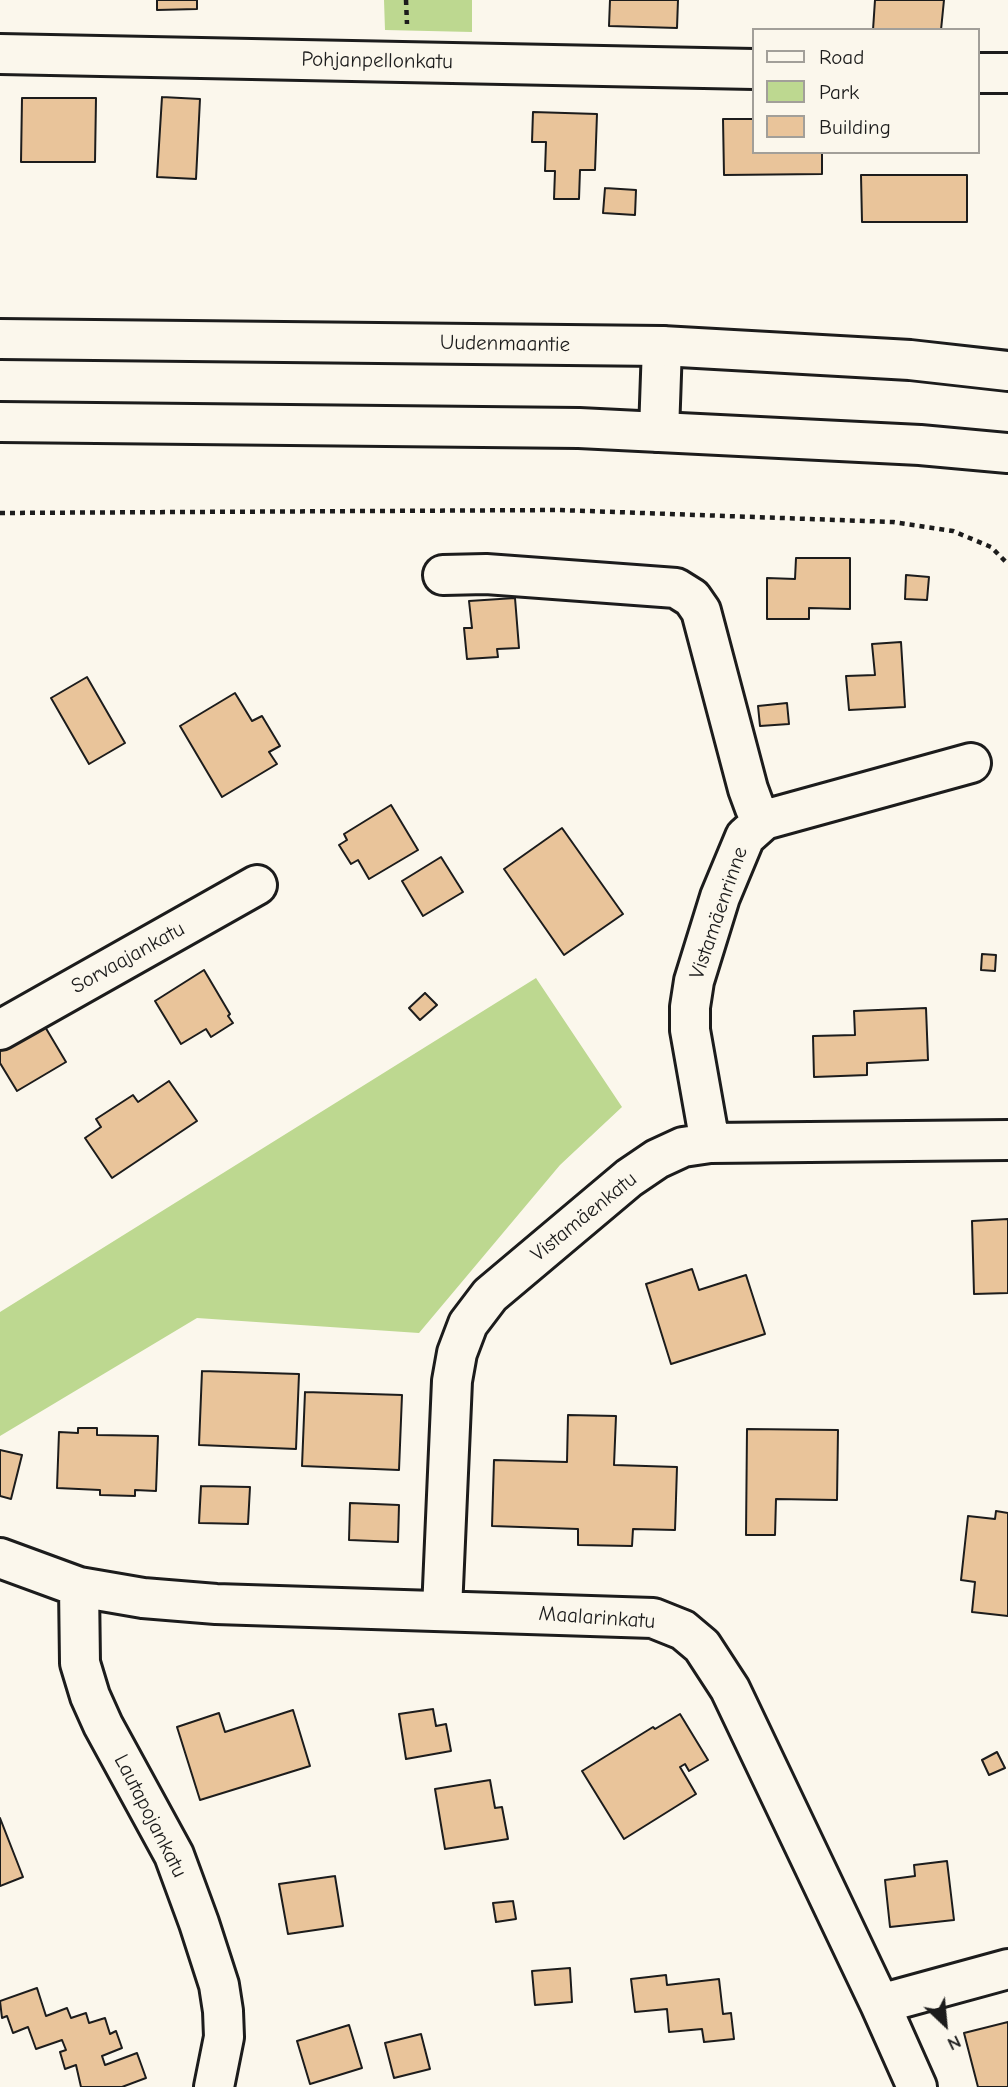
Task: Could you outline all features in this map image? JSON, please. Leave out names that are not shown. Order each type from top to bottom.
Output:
[{"type":"street","name":"Pohjanpellonkatu","points":[[0,54],[752,69]]},
{"type":"street","points":[[980,73],[1008,74]]},
{"type":"street","name":"Uudenmaantie","points":[[0,339],[662,346],[910,360],[1008,371]]},
{"type":"street","points":[[659,432],[662,346]]},
{"type":"street","points":[[0,422],[579,428],[919,445],[1008,453]]},
{"type":"street","points":[[919,445],[1008,478]]},
{"type":"street","points":[[443,575],[486,574],[676,588],[692,598],[701,611],[748,789],[755,808],[764,820],[971,763]]},
{"type":"street","name":"Vistamäenrinne","points":[[710,1143],[691,1030],[690,1007],[694,981],[733,861],[745,838],[764,820]]},
{"type":"street","name":"Sorvaajankatu","points":[[0,1030],[257,885]]},
{"type":"street","name":"Vistamäenkatu","points":[[442,1610],[452,1381],[457,1353],[468,1324],[489,1295],[629,1178],[683,1147],[710,1143],[1008,1140]]},
{"type":"street","name":"Maalarinkatu","points":[[0,1558],[79,1587],[143,1598],[216,1604],[653,1618],[693,1637],[717,1666],[730,1689],[917,2087]]},
{"type":"street","name":"Lautapojankatu","points":[[79,1587],[80,1662],[90,1696],[174,1855],[219,1985],[224,2037],[214,2087]]},
{"type":"street","points":[[880,2004],[1008,1969]]},
{"type":"path","points":[[0,513],[559,510],[893,522],[953,531],[991,547],[1008,564]]},
{"type":"green space","points":[[384,0],[472,0],[472,32],[385,30]]},
{"type":"green space","points":[[536,978],[622,1107],[560,1165],[419,1333],[197,1318],[0,1436],[0,1312]]},
{"type":"building","points":[[157,0],[197,0],[197,9],[157,10]]},
{"type":"building","points":[[610,0],[678,0],[677,28],[609,26]]},
{"type":"building","points":[[875,0],[944,0],[941,28],[873,28]]},
{"type":"building","points":[[162,97],[200,99],[196,179],[157,177]]},
{"type":"building","points":[[22,98],[96,98],[95,162],[21,162]]},
{"type":"building","points":[[533,112],[597,114],[595,170],[580,170],[579,199],[554,199],[555,171],[545,171],[546,142],[532,142]]},
{"type":"building","points":[[723,119],[752,119],[752,154],[822,154],[822,174],[724,175]]},
{"type":"building","points":[[861,175],[967,175],[967,222],[862,222]]},
{"type":"building","points":[[605,188],[636,190],[635,215],[603,213]]},
{"type":"building","points":[[796,558],[850,558],[850,609],[809,608],[809,619],[767,619],[767,578],[795,579]]},
{"type":"building","points":[[906,575],[929,577],[927,600],[905,599]]},
{"type":"building","points":[[515,598],[519,648],[497,649],[498,657],[467,659],[464,628],[472,628],[469,601]]},
{"type":"building","points":[[901,642],[905,707],[849,710],[846,676],[875,675],[872,644]]},
{"type":"building","points":[[87,677],[125,743],[89,764],[51,698]]},
{"type":"building","points":[[235,693],[252,721],[262,716],[280,746],[269,752],[277,764],[222,797],[180,726]]},
{"type":"building","points":[[787,703],[789,724],[760,726],[758,706]]},
{"type":"building","points":[[391,805],[418,850],[369,879],[358,860],[351,864],[339,845],[347,840],[344,834]]},
{"type":"building","points":[[562,828],[623,914],[564,955],[504,869]]},
{"type":"building","points":[[441,857],[463,892],[423,916],[402,881]]},
{"type":"building","points":[[982,954],[996,955],[995,971],[981,970]]},
{"type":"building","points":[[204,970],[233,1023],[211,1037],[206,1029],[181,1044],[155,1001]]},
{"type":"building","points":[[425,993],[437,1005],[420,1020],[409,1008]]},
{"type":"building","points":[[926,1008],[928,1060],[867,1063],[867,1075],[814,1077],[813,1036],[855,1035],[854,1011]]},
{"type":"building","points":[[41,1020],[66,1062],[17,1091],[0,1063],[0,1044]]},
{"type":"building","points":[[169,1081],[197,1121],[112,1178],[85,1138],[101,1127],[96,1119],[133,1095],[138,1102]]},
{"type":"building","points":[[1008,1219],[1008,1293],[974,1294],[972,1221]]},
{"type":"building","points":[[692,1269],[699,1290],[746,1275],[765,1334],[671,1364],[646,1284]]},
{"type":"building","points":[[202,1371],[299,1374],[296,1449],[199,1445]]},
{"type":"building","points":[[305,1392],[402,1395],[399,1470],[302,1466]]},
{"type":"building","points":[[568,1415],[616,1416],[614,1465],[677,1467],[675,1530],[633,1529],[632,1546],[578,1545],[578,1529],[492,1526],[494,1460],[567,1462]]},
{"type":"building","points":[[78,1428],[97,1428],[97,1435],[158,1436],[156,1491],[135,1490],[135,1496],[100,1495],[100,1490],[57,1488],[59,1432],[78,1433]]},
{"type":"building","points":[[747,1429],[838,1430],[837,1500],[776,1499],[775,1535],[746,1535]]},
{"type":"building","points":[[0,1450],[22,1455],[11,1499],[0,1496]]},
{"type":"building","points":[[201,1486],[250,1487],[248,1524],[199,1523]]},
{"type":"building","points":[[350,1503],[399,1505],[398,1542],[349,1540]]},
{"type":"building","points":[[996,1511],[1008,1513],[1008,1616],[972,1612],[975,1582],[961,1580],[968,1516],[995,1519]]},
{"type":"building","points":[[433,1709],[436,1726],[446,1724],[451,1751],[406,1759],[399,1714]]},
{"type":"building","points":[[293,1710],[310,1766],[200,1800],[177,1727],[219,1713],[225,1732]]},
{"type":"building","points":[[680,1714],[708,1760],[689,1771],[685,1764],[680,1767],[696,1794],[624,1839],[582,1771],[653,1727],[655,1729]]},
{"type":"building","points":[[997,1752],[1005,1768],[989,1775],[982,1760]]},
{"type":"building","points":[[490,1780],[495,1808],[502,1807],[508,1839],[445,1849],[435,1789]]},
{"type":"building","points":[[0,1818],[23,1877],[0,1886]]},
{"type":"building","points":[[947,1861],[954,1920],[890,1927],[885,1880],[915,1876],[914,1865]]},
{"type":"building","points":[[335,1876],[343,1926],[288,1934],[279,1884]]},
{"type":"building","points":[[513,1901],[516,1919],[496,1922],[493,1903]]},
{"type":"building","points":[[570,1968],[572,2002],[535,2005],[532,1971]]},
{"type":"building","points":[[666,1975],[667,1985],[719,1979],[723,2014],[731,2013],[734,2039],[704,2042],[702,2029],[669,2032],[667,2009],[635,2012],[631,1979]]},
{"type":"building","points":[[37,1988],[46,2016],[67,2008],[71,2018],[86,2013],[89,2023],[105,2018],[110,2034],[116,2031],[122,2048],[102,2056],[105,2065],[137,2053],[146,2078],[122,2087],[81,2087],[76,2065],[65,2069],[60,2052],[66,2050],[62,2040],[36,2049],[28,2027],[13,2033],[7,2016],[2,2018],[0,2001]]},
{"type":"building","points":[[1008,2022],[1008,2087],[978,2087],[964,2033]]},
{"type":"building","points":[[349,2025],[362,2068],[310,2084],[297,2041]]},
{"type":"building","points":[[421,2034],[430,2069],[394,2078],[385,2043]]}]
